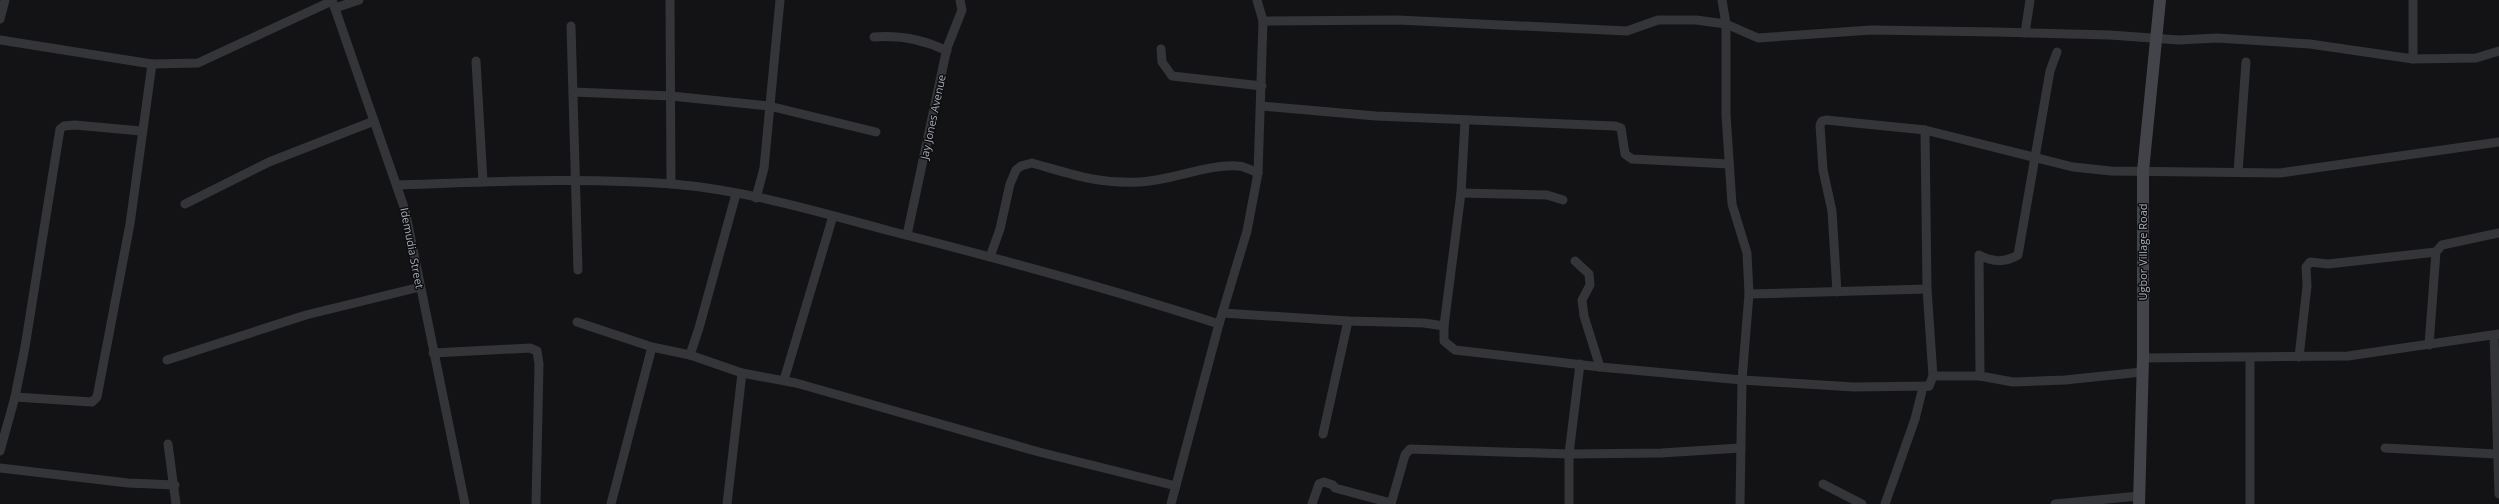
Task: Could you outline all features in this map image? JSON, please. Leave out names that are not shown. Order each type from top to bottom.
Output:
[{"type":"street","points":[[0,19],[5,0]]},
{"type":"street","points":[[0,40],[152,64],[198,63],[333,3],[359,0]]},
{"type":"street","points":[[670,0],[671,184]]},
{"type":"street","points":[[756,198],[764,168],[780,0]]},
{"type":"street","name":"Jay Jones Avenue","points":[[907,235],[947,51],[962,10],[960,0]]},
{"type":"street","points":[[1171,504],[1247,231],[1258,173],[1263,21],[1257,0]]},
{"type":"street","points":[[1722,0],[1726,24],[1726,115],[1732,204],[1747,253],[1749,294],[1742,380],[1740,504]]},
{"type":"street","points":[[2025,33],[2030,0]]},
{"type":"street","name":"Ugbor Village Road","points":[[2139,500],[2143,358],[2143,171],[2160,0]]},
{"type":"street","points":[[2413,0],[2413,59]]},
{"type":"street","name":"Idemudia Street","points":[[333,3],[406,210],[433,353],[465,504]]},
{"type":"street","points":[[1263,21],[1398,20],[1627,31],[1658,20],[1696,20],[1726,24],[1758,38],[1871,30],[2157,37],[2179,40],[2217,38],[2310,44],[2413,59],[2476,58],[2499,51]]},
{"type":"street","points":[[571,26],[577,182],[578,270]]},
{"type":"street","points":[[874,37],[912,38],[931,43],[947,51]]},
{"type":"street","points":[[1161,49],[1162,62],[1172,76],[1262,86]]},
{"type":"street","points":[[1980,376],[1979,255],[1993,260],[2007,261],[2018,254],[2050,71],[2057,52]]},
{"type":"street","points":[[476,61],[483,182]]},
{"type":"street","points":[[2238,172],[2246,62]]},
{"type":"street","points":[[15,397],[92,402],[97,396],[130,224],[141,132],[152,64]]},
{"type":"street","points":[[573,92],[671,96],[769,106],[876,132]]},
{"type":"street","points":[[1261,106],[1465,121],[1615,126],[1621,128],[1625,154],[1632,159],[1729,164]]},
{"type":"street","points":[[1837,292],[1832,211],[1823,170],[1820,125],[1822,121],[1826,120],[1924,130],[2073,167],[2111,171],[2280,173],[2499,142]]},
{"type":"street","points":[[185,204],[269,162],[374,121]]},
{"type":"street","points":[[1465,121],[1461,193],[1444,326],[1444,341],[1455,350],[1600,367],[1742,380],[1854,387],[1929,386]]},
{"type":"street","points":[[0,451],[15,397],[28,332],[60,129],[64,126],[75,125],[141,132]]},
{"type":"street","points":[[1885,504],[1916,420],[1923,388],[1929,386],[1933,376],[1927,289],[1924,130]]},
{"type":"street","points":[[990,257],[1000,229],[1010,184],[1016,170],[1026,164],[1032,163],[1076,178],[1099,182],[1153,181],[1207,170],[1239,166],[1258,173]]},
{"type":"street","points":[[397,185],[483,182],[671,184],[736,194],[833,216],[1105,287],[1220,324]]},
{"type":"street","points":[[1461,193],[1547,195],[1563,200]]},
{"type":"street","points":[[690,355],[699,328],[736,194]]},
{"type":"street","points":[[784,380],[833,216]]},
{"type":"street","points":[[2429,345],[2436,252],[2442,245],[2499,233]]},
{"type":"street","points":[[2299,357],[2307,286],[2306,267],[2310,262],[2328,264],[2436,252]]},
{"type":"street","points":[[1575,261],[1589,274],[1590,285],[1582,300],[1584,316],[1600,367]]},
{"type":"street","points":[[167,360],[306,315],[420,287]]},
{"type":"street","points":[[1749,294],[1927,289]]},
{"type":"street","points":[[1223,313],[1348,321],[1424,323],[1444,326]]},
{"type":"street","points":[[1323,434],[1348,321]]},
{"type":"street","points":[[577,322],[652,347],[690,355],[742,373],[784,380],[1039,452],[1176,486]]},
{"type":"street","points":[[2143,358],[2348,356],[2496,335],[2496,454],[2499,494]]},
{"type":"street","points":[[611,504],[652,347]]},
{"type":"street","points":[[433,353],[530,348],[537,351],[539,364],[536,504]]},
{"type":"street","points":[[2250,358],[2250,504]]},
{"type":"street","points":[[1569,504],[1569,454],[1580,364]]},
{"type":"street","points":[[1933,376],[1980,376],[2013,382],[2065,380],[2142,372]]},
{"type":"street","points":[[727,504],[742,373]]},
{"type":"street","points":[[168,444],[175,485],[176,504]]},
{"type":"street","points":[[1312,504],[1319,484],[1324,482],[1333,485],[1335,488],[1391,504],[1405,455],[1410,449],[1569,454],[1661,453],[1741,448]]},
{"type":"street","points":[[2385,448],[2496,454]]},
{"type":"street","points":[[0,468],[128,483],[175,485]]},
{"type":"street","points":[[1823,484],[1862,504]]},
{"type":"street","points":[[2055,504],[2139,500]]}]
